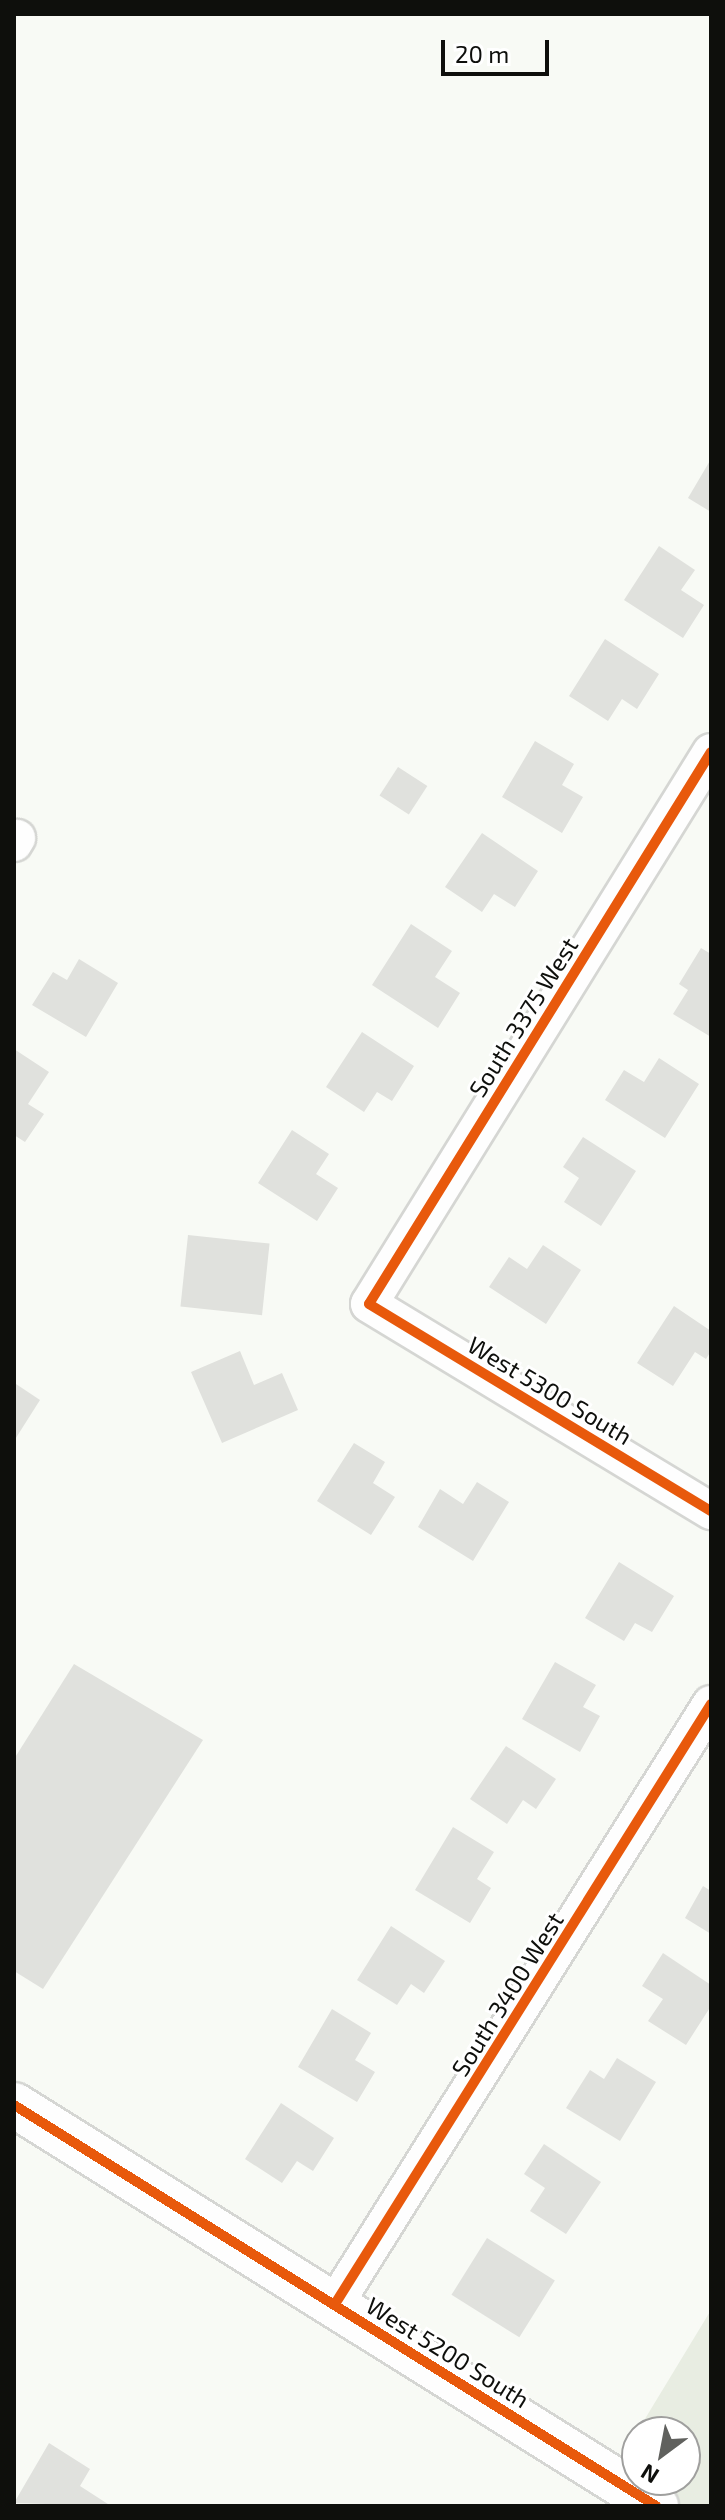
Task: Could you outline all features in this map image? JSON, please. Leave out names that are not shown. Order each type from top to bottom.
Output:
[{"type":"street","name":"South 3375 West","points":[[369,1304],[711,752]]},
{"type":"street","name":"West 5300 South","points":[[369,1304],[711,1511]]},
{"type":"street","name":"South 3400 West","points":[[335,2304],[711,1704]]},
{"type":"street","name":"West 5200 South","points":[[14,2105],[656,2506]]},
{"type":"shaded area","points":[[711,2310],[711,2506],[636,2506],[605,2486],[621,2459],[621,2496],[701,2496],[701,2416],[647,2416]]},
{"type":"building","points":[[711,459],[711,512],[688,498]]},
{"type":"building","points":[[659,546],[695,570],[681,590],[704,605],[683,638],[624,600]]},
{"type":"building","points":[[605,639],[659,674],[637,709],[622,699],[608,721],[569,696]]},
{"type":"building","points":[[535,741],[574,764],[562,785],[583,797],[562,833],[502,797]]},
{"type":"building","points":[[398,767],[427,786],[409,815],[379,796]]},
{"type":"building","points":[[482,833],[538,871],[515,907],[494,894],[482,912],[445,887]]},
{"type":"building","points":[[411,924],[452,951],[435,977],[460,993],[438,1028],[372,985]]},
{"type":"building","points":[[701,948],[711,954],[711,1037],[673,1014],[688,990],[679,984]]},
{"type":"building","points":[[79,959],[118,983],[86,1037],[32,1005],[53,972],[67,980]]},
{"type":"building","points":[[362,1032],[414,1066],[392,1101],[377,1092],[364,1112],[326,1087]]},
{"type":"building","points":[[14,1049],[49,1072],[28,1104],[44,1114],[25,1142],[14,1135]]},
{"type":"building","points":[[659,1058],[699,1084],[665,1138],[605,1100],[624,1070],[644,1082]]},
{"type":"building","points":[[292,1130],[329,1154],[316,1174],[338,1188],[317,1221],[258,1183]]},
{"type":"building","points":[[583,1137],[636,1171],[601,1226],[564,1202],[579,1178],[563,1167]]},
{"type":"building","points":[[188,1235],[270,1244],[262,1315],[180,1307]]},
{"type":"building","points":[[543,1245],[581,1270],[546,1324],[489,1287],[509,1257],[527,1269]]},
{"type":"building","points":[[674,1306],[711,1331],[711,1351],[706,1359],[695,1352],[673,1386],[637,1363]]},
{"type":"building","points":[[240,1351],[254,1385],[282,1373],[298,1410],[222,1443],[191,1372]]},
{"type":"building","points":[[16,1384],[40,1400],[14,1441],[14,1387]]},
{"type":"building","points":[[354,1443],[385,1462],[373,1483],[395,1497],[371,1535],[317,1501]]},
{"type":"building","points":[[477,1482],[509,1502],[473,1561],[418,1527],[440,1489],[463,1504]]},
{"type":"building","points":[[619,1562],[674,1596],[652,1632],[635,1623],[624,1641],[585,1618]]},
{"type":"building","points":[[555,1662],[596,1685],[583,1707],[600,1716],[580,1752],[522,1719]]},
{"type":"building","points":[[74,1664],[203,1740],[43,1989],[14,1971],[14,1759]]},
{"type":"building","points":[[506,1746],[556,1779],[536,1809],[523,1800],[507,1824],[470,1799]]},
{"type":"building","points":[[453,1827],[494,1852],[477,1879],[491,1888],[470,1923],[415,1890]]},
{"type":"building","points":[[703,1886],[711,1891],[711,1934],[685,1918]]},
{"type":"building","points":[[391,1926],[445,1961],[424,1993],[411,1984],[397,2005],[357,1980]]},
{"type":"building","points":[[663,1953],[711,1985],[711,2006],[686,2045],[648,2021],[663,1999],[642,1986]]},
{"type":"building","points":[[332,2009],[371,2033],[355,2060],[375,2072],[357,2102],[298,2067]]},
{"type":"building","points":[[617,2058],[656,2082],[620,2141],[566,2108],[590,2070],[604,2079]]},
{"type":"building","points":[[281,2103],[334,2138],[313,2171],[297,2161],[282,2183],[245,2159]]},
{"type":"building","points":[[544,2144],[601,2182],[566,2234],[530,2211],[545,2188],[524,2174]]},
{"type":"building","points":[[487,2238],[555,2280],[519,2337],[451,2295]]},
{"type":"building","points":[[49,2443],[90,2469],[80,2486],[111,2506],[14,2503]]},
{"type":"cycle path","points":[[711,752],[369,1304],[711,1511]]},
{"type":"cycle path","points":[[335,2304],[711,1704]]},
{"type":"cycle path","points":[[14,2105],[656,2506]]}]
